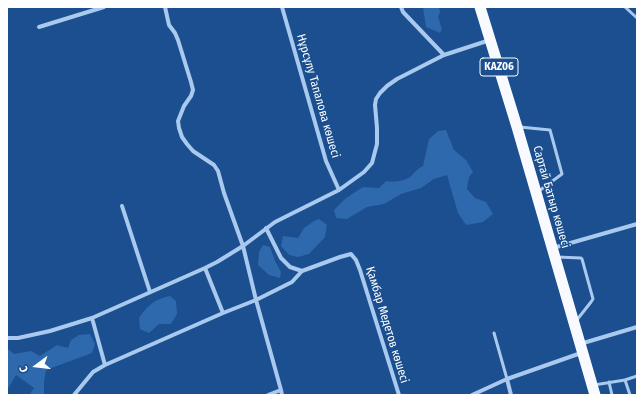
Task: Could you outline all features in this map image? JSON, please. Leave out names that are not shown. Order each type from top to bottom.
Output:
[{"type":"highway","name":"Сартай Батыр көшесі","points":[[480,7],[517,127],[594,390]]},
{"type":"street","points":[[39,26],[104,7]]},
{"type":"street","points":[[165,7],[169,25],[178,40],[193,90],[178,121],[179,128],[186,144],[193,151],[214,165],[218,171],[224,193],[243,246],[281,393],[268,395]]},
{"type":"street","name":"Нұрсұлу Тапалова көшесі","points":[[282,7],[326,161],[339,190]]},
{"type":"street","points":[[402,7],[403,12],[444,55]]},
{"type":"street","points":[[7,338],[18,338],[50,331],[92,318],[205,268],[243,246],[275,222],[339,190],[364,172],[372,163],[377,144],[375,105],[377,96],[387,86],[397,79],[444,55],[490,40]]},
{"type":"street","points":[[122,206],[150,292]]},
{"type":"street","points":[[553,252],[637,224]]},
{"type":"street","points":[[74,395],[93,372],[105,365],[256,300],[292,282],[302,271],[290,267],[281,258],[266,228]]},
{"type":"street","name":"Қамбар Медетов көшесі","points":[[302,271],[351,254],[356,260],[399,395]]},
{"type":"street","points":[[205,268],[223,313]]},
{"type":"street","points":[[92,318],[105,365]]},
{"type":"street","points":[[472,395],[507,378],[637,327]]},
{"type":"street","points":[[507,378],[512,395]]},
{"type":"lane","points":[[625,7],[637,18]]},
{"type":"lane","points":[[517,127],[550,130],[562,174],[536,194]]},
{"type":"lane","points":[[553,252],[582,259],[593,299],[574,324]]},
{"type":"lane","points":[[494,333],[507,378]]},
{"type":"lane","points":[[594,390],[609,382],[625,380],[637,376]]},
{"type":"lane","points":[[625,380],[630,395]]},
{"type":"lane","points":[[609,382],[612,395]]},
{"type":"shaded area","points":[[423,7],[439,7],[440,12],[438,17],[442,29],[440,33],[426,27]]},
{"type":"shaded area","points":[[446,130],[454,150],[466,160],[473,172],[469,177],[467,189],[475,198],[486,202],[493,214],[483,222],[466,225],[458,213],[447,175],[434,179],[421,188],[401,194],[384,204],[367,207],[347,219],[336,218],[334,210],[346,198],[363,187],[379,188],[386,181],[392,182],[404,180],[410,177],[423,166],[429,139],[438,131]]},
{"type":"shaded area","points":[[319,219],[327,225],[325,237],[309,254],[298,257],[289,255],[281,246],[283,236],[298,238],[304,228]]},
{"type":"shaded area","points":[[263,245],[270,247],[281,272],[280,278],[269,275],[258,265],[259,252]]},
{"type":"shaded area","points":[[170,296],[176,301],[177,314],[171,324],[159,324],[149,333],[140,329],[139,318],[145,310],[155,301]]},
{"type":"shaded area","points":[[90,334],[95,344],[92,353],[46,370],[44,395],[29,395],[34,388],[16,375],[7,390],[7,348],[14,354],[31,351],[40,356],[57,345],[68,348],[71,340],[79,335]]}]
